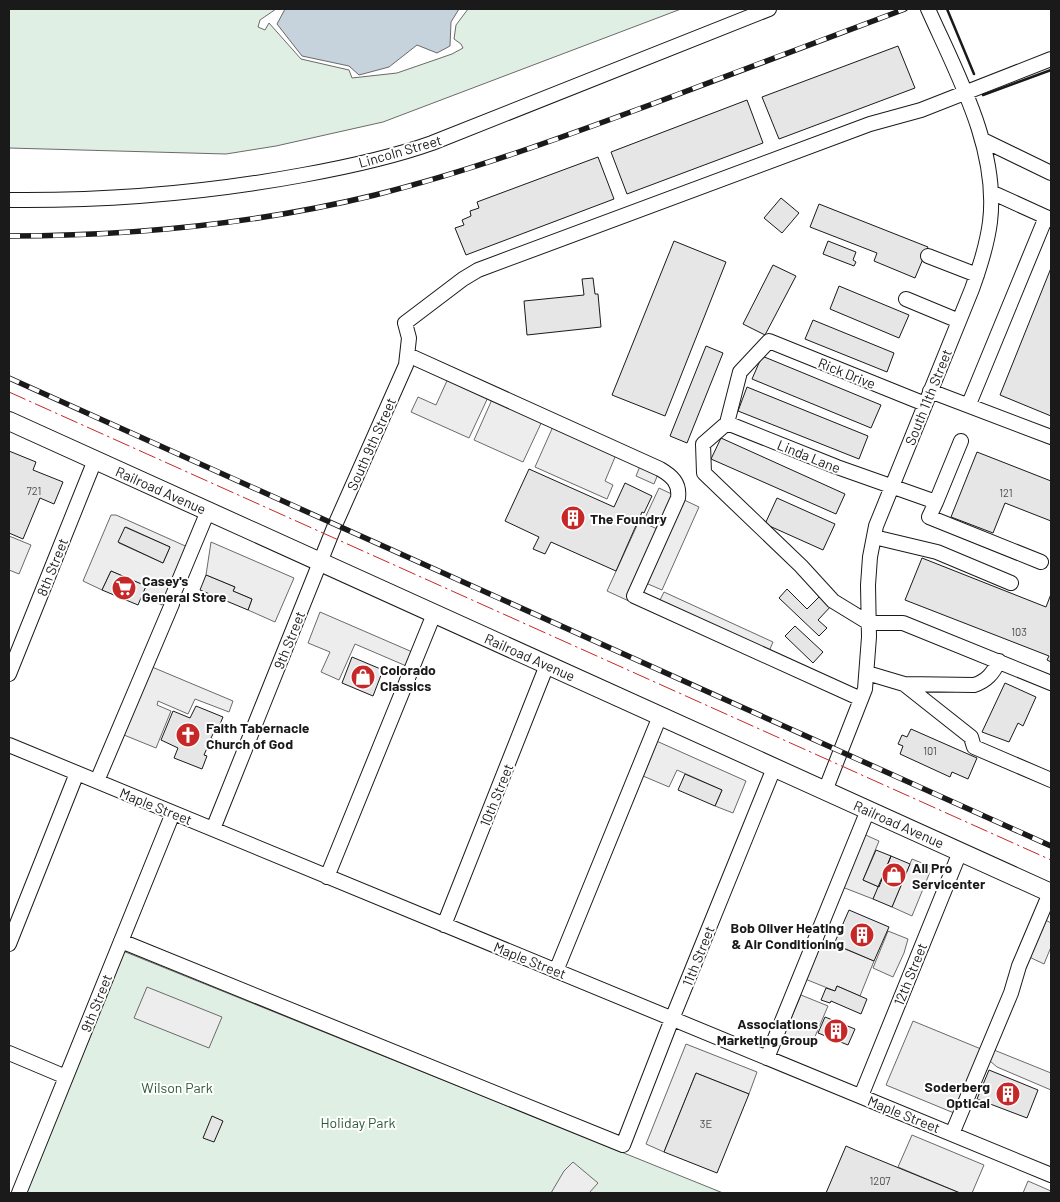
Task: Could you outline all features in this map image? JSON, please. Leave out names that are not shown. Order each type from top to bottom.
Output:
[{"type":"main road","name":"Railroad Avenue","points":[[9,421],[1051,893]]},
{"type":"street","name":"Lincoln Street","points":[[9,200],[102,198],[248,185],[332,170],[402,154],[769,9]]},
{"type":"street","name":"South 11th Street","points":[[825,790],[865,688],[869,623],[868,585],[874,537],[881,512],[977,275],[984,253],[990,222],[991,192],[983,140],[928,9]]},
{"type":"street","points":[[965,94],[1051,59]]},
{"type":"street","name":"South 9th Street","points":[[321,562],[335,525],[406,365],[409,338],[405,323],[464,279],[478,270],[870,124],[921,110],[965,94]]},
{"type":"street","points":[[983,140],[1051,174]]},
{"type":"street","points":[[969,404],[1048,219],[991,192]]},
{"type":"street","points":[[928,256],[977,275]]},
{"type":"street","points":[[906,299],[959,321]]},
{"type":"street","name":"Rick Drive","points":[[727,423],[740,372],[769,341],[925,404]]},
{"type":"street","points":[[408,355],[672,476],[679,491],[678,498],[634,596],[861,699]]},
{"type":"street","points":[[930,391],[969,404],[1051,437]]},
{"type":"street","points":[[727,423],[703,444],[704,473],[800,566],[833,601],[869,623],[904,623],[1051,683]]},
{"type":"street","name":"Linda Lane","points":[[727,423],[837,468],[936,502]]},
{"type":"street","points":[[961,441],[929,518],[1041,562]]},
{"type":"street","name":"8th Street","points":[[9,674],[95,460]]},
{"type":"street","points":[[97,781],[172,604],[173,595],[208,511]]},
{"type":"street","points":[[874,537],[938,552],[1011,583]]},
{"type":"street","name":"9th Street","points":[[212,829],[321,562]]},
{"type":"street","points":[[327,877],[434,614]]},
{"type":"street","points":[[867,673],[904,684],[974,685],[984,682],[999,661]]},
{"type":"street","name":"10th Street","points":[[444,925],[547,665]]},
{"type":"street","points":[[904,684],[971,737],[974,747],[1051,780]]},
{"type":"street","points":[[556,971],[660,716]]},
{"type":"street","name":"Maple Street","points":[[9,745],[952,1134],[1050,1172]]},
{"type":"street","name":"11th Street","points":[[121,941],[623,1145],[672,1018],[774,768]]},
{"type":"street","points":[[9,944],[77,773]]},
{"type":"street","points":[[767,1058],[868,810]]},
{"type":"street","name":"9th Street","points":[[19,1193],[173,813]]},
{"type":"street","name":"12th Street","points":[[861,1096],[960,852]]},
{"type":"street","points":[[952,1134],[1011,993],[1019,966],[1051,893]]},
{"type":"street","points":[[9,1053],[66,1077]]},
{"type":"green space","points":[[9,9],[276,9],[260,20],[258,27],[265,30],[269,23],[301,59],[349,70],[352,78],[397,73],[452,54],[463,48],[454,39],[456,25],[468,9],[681,9],[383,122],[276,146],[226,154],[9,148]]},
{"type":"green space","points":[[118,949],[723,1193],[19,1193]]},
{"type":"shaded area","points":[[285,9],[459,9],[451,22],[450,46],[437,53],[417,45],[389,67],[359,75],[349,66],[302,56],[277,24]]},
{"type":"shaded area","points":[[450,374],[490,393],[469,438],[411,412],[418,397],[436,405]]},
{"type":"shaded area","points":[[494,395],[544,417],[523,462],[474,440]]},
{"type":"shaded area","points":[[555,422],[618,450],[605,481],[613,485],[607,499],[535,467]]},
{"type":"shaded area","points":[[642,461],[660,469],[654,484],[636,476]]},
{"type":"shaded area","points":[[659,488],[699,507],[662,590],[641,581],[631,602],[607,591],[639,521],[662,531],[664,529],[644,520]]},
{"type":"shaded area","points":[[111,515],[116,515],[192,549],[162,605],[142,595],[146,586],[111,571],[102,590],[83,581]],"holes":[[[126,527],[170,547],[163,563],[119,543]]]},
{"type":"shaded area","points":[[9,536],[31,545],[19,574],[9,570]]},
{"type":"shaded area","points":[[211,542],[294,578],[275,622],[248,610],[252,599],[233,591],[235,587],[206,575]]},
{"type":"shaded area","points":[[664,592],[773,642],[767,656],[657,606]]},
{"type":"shaded area","points":[[320,612],[417,654],[411,668],[355,644],[339,680],[321,672],[330,652],[308,643]]},
{"type":"shaded area","points":[[152,667],[233,701],[229,712],[195,699],[188,714],[158,701],[157,705],[171,711],[156,748],[124,735]]},
{"type":"shaded area","points":[[652,739],[746,781],[733,813],[715,806],[722,790],[677,770],[669,787],[643,776],[650,759],[644,757]]},
{"type":"shaded area","points":[[859,832],[879,841],[863,880],[879,887],[873,899],[837,885]]},
{"type":"shaded area","points":[[912,859],[932,867],[912,916],[892,907]]},
{"type":"shaded area","points":[[1040,917],[1051,923],[1051,947],[1044,964],[1025,955]]},
{"type":"shaded area","points":[[888,931],[908,939],[893,977],[873,968]]},
{"type":"shaded area","points":[[816,937],[874,961],[860,996],[837,986],[835,991],[800,977]]},
{"type":"shaded area","points":[[147,987],[222,1017],[209,1048],[134,1018]]},
{"type":"shaded area","points":[[801,995],[828,1006],[811,1046],[784,1035]]},
{"type":"shaded area","points":[[913,1021],[981,1049],[954,1113],[886,1085]]},
{"type":"shaded area","points":[[686,1044],[757,1072],[749,1094],[696,1073],[664,1152],[646,1144]]},
{"type":"shaded area","points":[[994,1050],[1051,1073],[1051,1090],[997,1067],[990,1061]]},
{"type":"shaded area","points":[[912,1135],[984,1165],[972,1193],[960,1193],[898,1167]]},
{"type":"shaded area","points":[[573,1162],[598,1183],[589,1193],[551,1193],[564,1171]]},
{"type":"shaded area","points":[[1028,1181],[1051,1191],[1051,1193],[1023,1193]]},
{"type":"building","points":[[898,46],[915,88],[779,139],[762,97]]},
{"type":"building","points":[[747,100],[763,143],[627,194],[611,152]]},
{"type":"building","points":[[598,157],[614,199],[466,255],[455,228],[464,225],[462,220],[471,216],[470,211],[479,208],[477,202]]},
{"type":"building","points":[[781,198],[799,213],[782,233],[764,218]]},
{"type":"building","points":[[819,204],[928,247],[915,278],[874,261],[877,253],[810,227]]},
{"type":"building","points":[[674,241],[726,262],[665,416],[612,395]]},
{"type":"building","points":[[828,241],[856,252],[853,260],[856,262],[854,266],[823,254]]},
{"type":"building","points":[[773,265],[796,276],[765,335],[743,324]]},
{"type":"building","points":[[1051,268],[1051,416],[1000,395]]},
{"type":"building","points":[[593,278],[595,294],[598,294],[601,327],[527,335],[524,301],[584,295],[582,279]]},
{"type":"building","points":[[839,286],[909,315],[899,338],[830,309]]},
{"type":"building","points":[[813,320],[894,353],[887,372],[805,339]]},
{"type":"building","points":[[706,346],[723,353],[687,443],[670,436]]},
{"type":"building","points":[[762,356],[881,405],[871,428],[752,379]]},
{"type":"building","points":[[747,387],[868,436],[859,459],[738,411]]},
{"type":"building","points":[[721,438],[845,494],[836,514],[711,459]]},
{"type":"building","points":[[9,451],[36,462],[33,470],[63,482],[54,504],[40,498],[23,539],[9,533]]},
{"type":"building","points":[[977,452],[1051,481],[1051,521],[1005,503],[993,533],[951,517]]},
{"type":"building","name":"The Foundry","points":[[529,469],[614,507],[625,483],[652,496],[644,513],[642,512],[616,571],[551,542],[545,554],[533,549],[539,537],[505,521]]},
{"type":"building","points":[[777,498],[835,524],[823,550],[765,524]]},
{"type":"building","points":[[125,527],[170,547],[163,563],[118,542]]},
{"type":"building","points":[[922,558],[1046,607],[1051,594],[1051,662],[1047,660],[1049,656],[905,600]]},
{"type":"building","name":"Casey's General Store","points":[[111,571],[146,586],[138,605],[102,590]]},
{"type":"building","points":[[206,575],[235,587],[233,591],[252,599],[248,610],[200,590]]},
{"type":"building","points":[[787,589],[807,609],[821,595],[832,605],[818,620],[827,628],[819,636],[779,598]]},
{"type":"building","points":[[795,626],[823,652],[813,663],[785,636]]},
{"type":"building","name":"Colorado Classics","points":[[352,657],[383,670],[373,696],[342,683]]},
{"type":"building","points":[[1005,683],[1036,697],[1023,726],[1018,723],[1009,742],[982,732]]},
{"type":"building","name":"Faith Tabernacle Church of God","points":[[196,706],[223,717],[217,731],[215,730],[211,738],[214,740],[211,747],[208,746],[204,755],[207,756],[202,769],[174,758],[178,748],[161,740],[173,711],[190,718]]},
{"type":"building","points":[[911,729],[977,758],[968,779],[952,772],[950,777],[900,754],[903,746],[898,744],[902,735],[907,737]]},
{"type":"building","points":[[685,774],[722,790],[715,806],[678,790]]},
{"type":"building","points":[[876,850],[891,856],[879,887],[863,880]]},
{"type":"building","name":"All Pro Servicenter","points":[[891,856],[910,864],[892,907],[873,899]]},
{"type":"building","name":"Bob Oliver Heating & Air Conditioning","points":[[849,910],[889,927],[874,961],[834,944]]},
{"type":"building","points":[[837,986],[867,999],[861,1014],[831,1001],[830,1003],[821,1000],[826,988],[835,991]]},
{"type":"building","name":"Associations Marketing Group","points":[[825,1017],[855,1029],[848,1045],[818,1033]]},
{"type":"building","name":"Soderberg Optical","points":[[989,1070],[1038,1090],[1027,1118],[977,1099]]},
{"type":"building","points":[[696,1073],[749,1094],[717,1173],[664,1152]]},
{"type":"building","points":[[212,1116],[223,1121],[214,1142],[203,1138]]},
{"type":"building","points":[[846,1146],[855,1150],[960,1193],[826,1193]]},
{"type":"railway","points":[[9,236],[101,234],[239,221],[330,205],[411,186],[551,141],[905,9]]},
{"type":"railway","points":[[9,378],[1051,846]]},
{"type":"wall","points":[[947,9],[974,74]]},
{"type":"wall","points":[[983,95],[1051,70]]},
{"type":"power","points":[[9,392],[1051,860]]},
{"type":"place","name":"The Foundry","points":[[573,518]]},
{"type":"place","name":"Casey's General Store","points":[[124,588]]},
{"type":"place","name":"Colorado Classics","points":[[363,677]]},
{"type":"place","name":"Faith Tabernacle Church of God","points":[[188,735]]},
{"type":"place","name":"All Pro Servicenter","points":[[894,875]]},
{"type":"place","name":"Bob Oliver Heating & Air Conditioning","points":[[862,935]]},
{"type":"place","name":"Associations Marketing Group","points":[[836,1031]]},
{"type":"place","name":"Soderberg Optical","points":[[1008,1094]]},
{"type":"park label","name":"Wilson Park","points":[[177,1087]]},
{"type":"park label","name":"Holiday Park","points":[[358,1122]]}]
